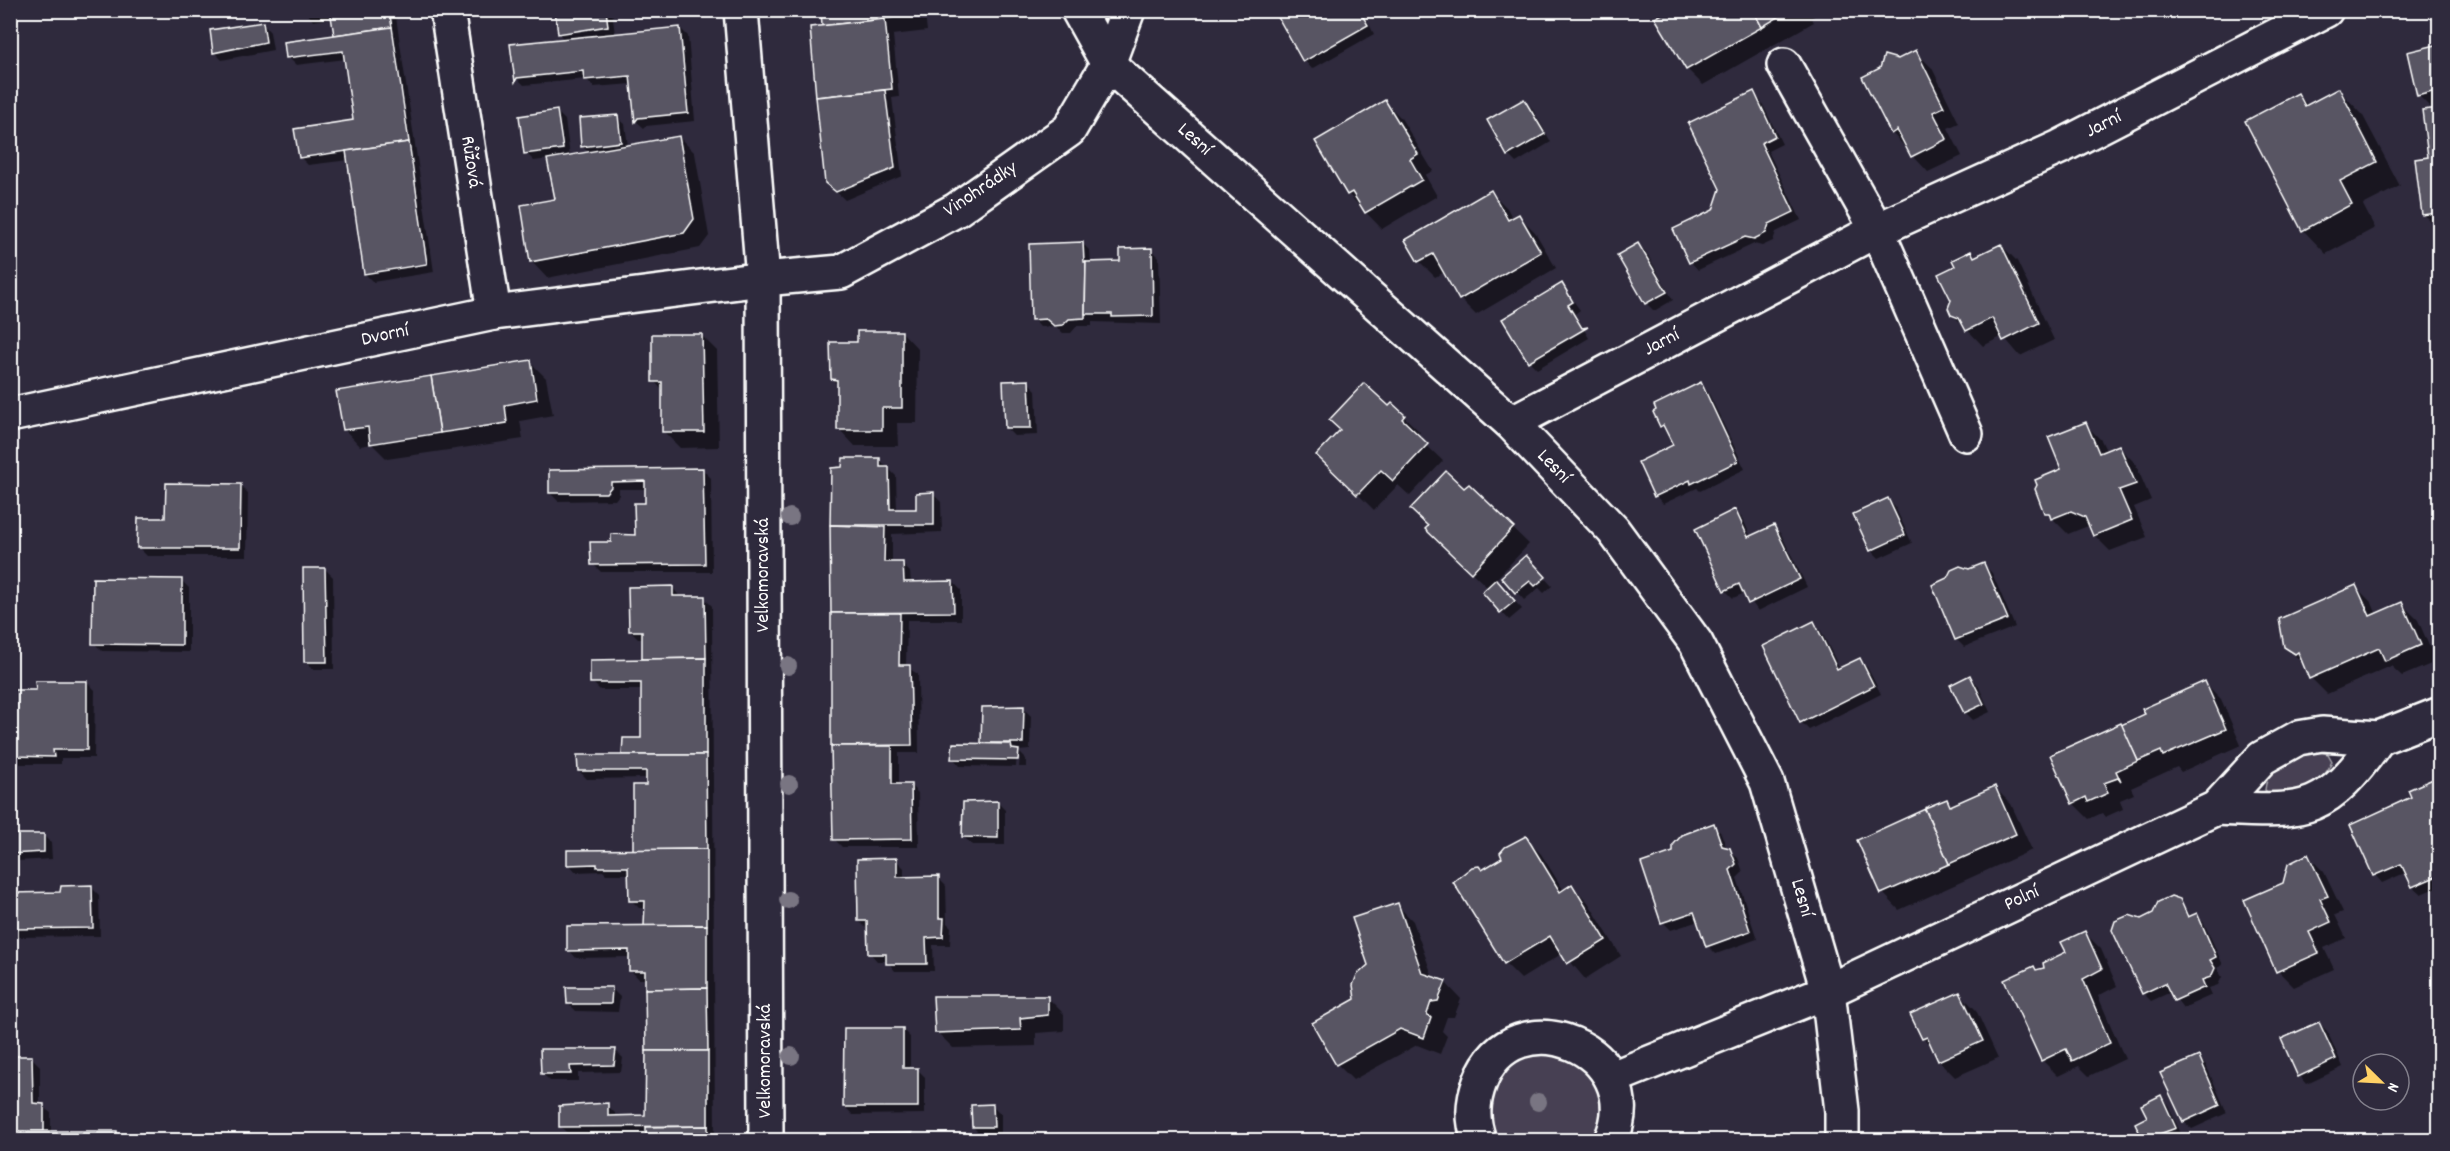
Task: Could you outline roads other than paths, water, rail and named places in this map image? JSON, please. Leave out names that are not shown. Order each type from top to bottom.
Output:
[{"type":"street","name":"Růžová","points":[[447,10],[494,313]]},
{"type":"street","name":"Velkomoravská","points":[[741,10],[763,279],[766,1140]]},
{"type":"street","name":"Lesní","points":[[1078,10],[1108,64],[1511,423],[1613,530],[1695,643],[1767,782],[1828,991],[1842,1112],[1842,1140]]},
{"type":"street","name":"Vinohrádky","points":[[763,279],[842,272],[956,210],[1068,130],[1108,64],[1128,10]]},
{"type":"street","name":"Jarní","points":[[1511,423],[1877,230],[2060,147],[2326,10]]},
{"type":"street","points":[[1784,65],[1877,230],[1966,434]]},
{"type":"street","name":"Dvorní","points":[[10,415],[494,313],[763,279]]},
{"type":"street","name":"Polní","points":[[1828,991],[2216,808],[2262,758],[2298,738],[2322,734],[2379,738],[2439,714]]},
{"type":"street","name":"Polní","points":[[2216,808],[2282,811],[2322,800],[2342,785],[2379,738]]},
{"type":"street","points":[[1612,1078],[1828,991]]},
{"type":"street","points":[[1479,1140],[1474,1127],[1473,1102],[1484,1070],[1501,1052],[1524,1040],[1549,1037],[1574,1042],[1597,1058],[1612,1078],[1619,1106],[1615,1131],[1611,1140]]}]
